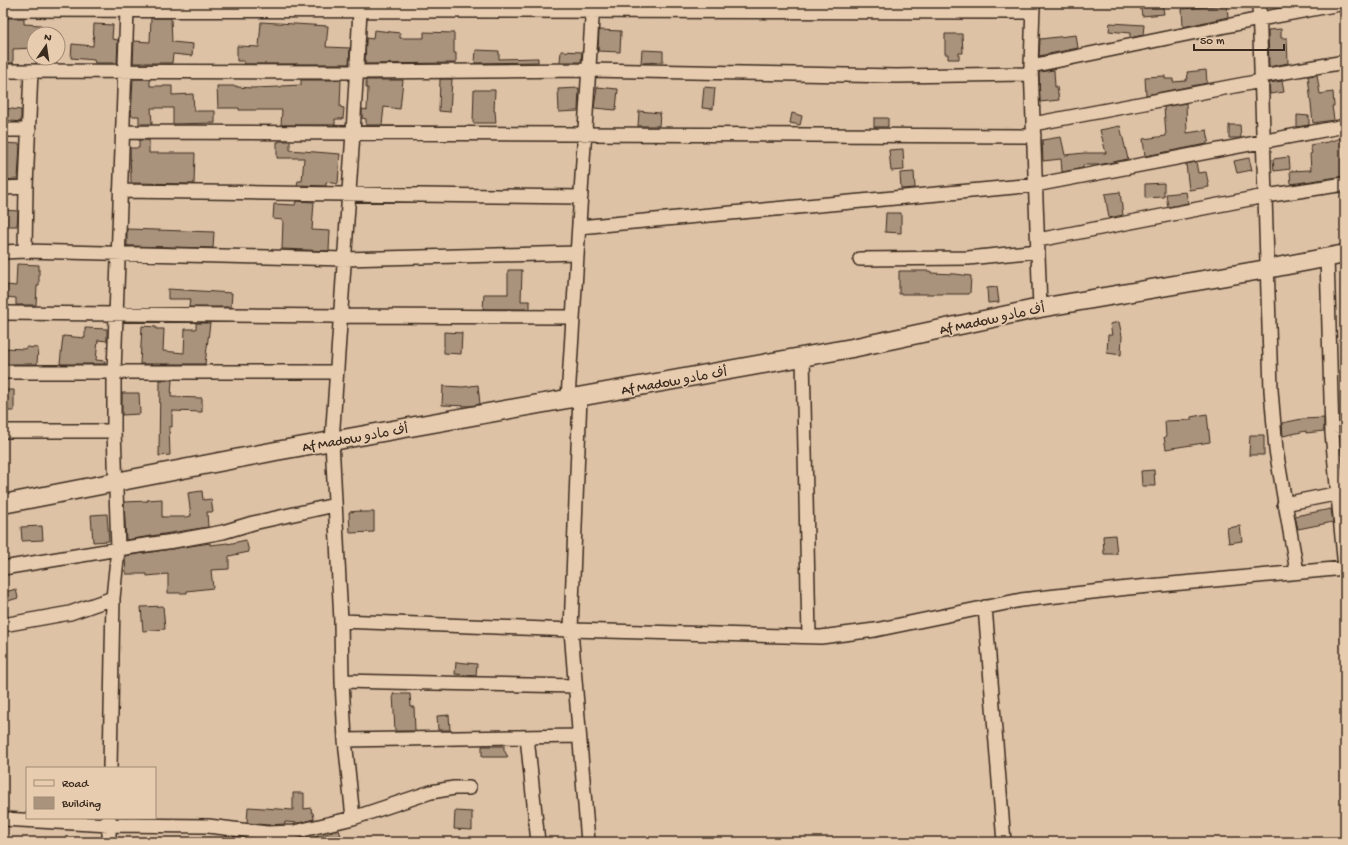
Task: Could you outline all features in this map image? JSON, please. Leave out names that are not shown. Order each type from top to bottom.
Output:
[{"type":"street","points":[[1259,3],[1271,390],[1276,450],[1284,504],[1297,572]]},
{"type":"street","points":[[3,71],[357,72],[589,70],[896,76],[1031,70],[1260,19],[1345,3]]},
{"type":"street","points":[[3,10],[360,11],[537,7],[1033,8],[1031,70],[1040,308]]},
{"type":"street","points":[[588,842],[571,630],[574,397],[573,317],[593,7]]},
{"type":"street","points":[[110,767],[113,598],[118,549],[114,431],[114,372],[127,10]]},
{"type":"street","points":[[353,818],[345,740],[332,441],[360,11]]},
{"type":"street","points":[[122,132],[585,134],[1033,130],[1261,78],[1345,62]]},
{"type":"street","points":[[25,251],[31,71]]},
{"type":"street","points":[[579,227],[1035,185],[1345,126]]},
{"type":"street","points":[[3,130],[28,130]]},
{"type":"street","points":[[860,259],[968,258],[1038,246],[1265,196],[1345,184]]},
{"type":"street","points":[[3,188],[26,187]]},
{"type":"street","points":[[120,191],[581,197]]},
{"type":"street","points":[[3,252],[25,251],[344,259],[577,253]]},
{"type":"street","name":"Af Madow أف مادو","points":[[3,504],[116,481],[332,441],[852,348],[1040,308],[1345,254]]},
{"type":"street","points":[[341,621],[571,630],[821,637],[874,630],[1020,600],[1128,588],[1345,568],[1342,492],[1332,433],[1327,258]]},
{"type":"street","points":[[3,313],[573,317]]},
{"type":"street","points":[[803,357],[809,636]]},
{"type":"street","points":[[3,372],[336,372]]},
{"type":"street","points":[[3,431],[114,431]]},
{"type":"street","points":[[1284,504],[1342,492]]},
{"type":"street","points":[[3,568],[223,532],[253,523],[335,504]]},
{"type":"street","points":[[3,625],[70,613],[113,598]]},
{"type":"street","points":[[985,607],[1004,842]]},
{"type":"street","points":[[342,681],[575,686]]},
{"type":"street","points":[[345,740],[579,736]]},
{"type":"street","points":[[527,737],[538,842]]},
{"type":"street","points":[[3,819],[208,826],[267,834],[294,832],[353,818],[431,792],[454,788],[469,788]]},
{"type":"street","points":[[109,822],[109,842]]},
{"type":"building","points":[[1140,3],[1162,3],[1164,14],[1142,16]]},
{"type":"building","points":[[1227,5],[1228,17],[1183,27],[1182,9]]},
{"type":"building","points":[[5,18],[24,18],[24,24],[41,25],[26,26],[26,48],[13,49],[13,63],[3,63],[3,32],[5,32]]},
{"type":"building","points":[[151,18],[171,18],[172,42],[193,44],[192,56],[173,54],[172,63],[133,63],[134,41],[150,42]]},
{"type":"building","points":[[261,22],[328,26],[326,47],[350,48],[349,64],[244,64],[244,61],[237,61],[237,46],[259,47]]},
{"type":"building","points":[[1110,23],[1144,25],[1143,35],[1130,38],[1130,33],[1109,31]]},
{"type":"building","points":[[94,24],[113,25],[112,39],[118,40],[117,63],[95,63],[94,60],[71,58],[72,44],[93,46]]},
{"type":"building","points":[[1281,29],[1281,38],[1287,38],[1288,63],[1269,67],[1268,30]]},
{"type":"building","points":[[374,30],[400,33],[400,38],[424,38],[424,32],[454,33],[454,53],[456,53],[456,63],[365,64],[366,38],[373,39]]},
{"type":"building","points":[[599,30],[621,31],[620,52],[598,51]]},
{"type":"building","points":[[945,34],[962,34],[963,53],[959,53],[959,59],[948,59],[948,54],[945,54]]},
{"type":"building","points":[[1076,35],[1078,48],[1039,56],[1040,39]]},
{"type":"building","points":[[476,50],[499,51],[499,59],[538,58],[538,62],[475,63]]},
{"type":"building","points":[[642,50],[663,51],[663,62],[641,63]]},
{"type":"building","points":[[561,51],[582,52],[581,62],[560,62]]},
{"type":"building","points":[[1054,70],[1055,87],[1057,87],[1059,100],[1040,102],[1039,72]]},
{"type":"building","points":[[1206,70],[1207,83],[1146,95],[1145,77],[1165,76],[1165,79],[1173,79],[1173,82],[1186,81],[1186,79],[1188,79],[1187,72]]},
{"type":"building","points":[[1317,75],[1320,94],[1333,92],[1334,106],[1332,106],[1334,120],[1313,123],[1308,76]]},
{"type":"building","points":[[133,79],[150,79],[150,86],[172,86],[172,95],[193,94],[194,111],[215,111],[215,123],[173,124],[173,108],[151,108],[152,124],[139,124],[139,116],[131,116]]},
{"type":"building","points":[[440,79],[452,79],[450,112],[439,111]]},
{"type":"building","points":[[301,80],[341,80],[340,107],[344,108],[343,119],[335,119],[335,125],[281,125],[282,110],[239,110],[239,108],[218,108],[217,86],[252,88],[281,87],[301,85]]},
{"type":"building","points":[[366,80],[403,80],[400,109],[384,107],[382,125],[366,125],[366,119],[362,118],[362,109],[367,110],[368,88],[366,88]]},
{"type":"building","points":[[1282,81],[1284,92],[1270,94],[1269,83]]},
{"type":"building","points":[[597,87],[618,89],[616,110],[594,108]]},
{"type":"building","points":[[704,87],[715,88],[713,109],[702,108]]},
{"type":"building","points":[[579,88],[578,111],[559,112],[558,89]]},
{"type":"building","points":[[474,90],[495,90],[494,111],[496,123],[473,123]]},
{"type":"building","points":[[1186,103],[1187,133],[1207,130],[1209,141],[1207,144],[1145,156],[1143,139],[1166,136],[1164,107]]},
{"type":"building","points":[[3,108],[21,110],[21,122],[3,120]]},
{"type":"building","points":[[639,111],[660,113],[659,126],[638,126]]},
{"type":"building","points":[[792,113],[802,116],[800,125],[790,123]]},
{"type":"building","points":[[1297,115],[1309,116],[1309,125],[1297,127]]},
{"type":"building","points":[[874,118],[888,118],[888,127],[874,127]]},
{"type":"building","points":[[1229,125],[1240,125],[1241,138],[1229,138]]},
{"type":"building","points":[[1120,126],[1128,159],[1098,165],[1083,165],[1083,168],[1062,172],[1061,159],[1043,161],[1042,140],[1061,137],[1065,155],[1106,153],[1100,130]]},
{"type":"building","points":[[1341,138],[1345,152],[1345,176],[1291,184],[1290,171],[1311,170],[1310,154],[1312,153],[1310,145]]},
{"type":"building","points":[[139,140],[149,140],[149,153],[195,153],[194,184],[131,183],[130,148],[139,148]]},
{"type":"building","points":[[290,141],[290,150],[340,154],[338,184],[326,182],[326,186],[297,185],[298,181],[302,181],[304,158],[277,158],[277,142]]},
{"type":"building","points":[[3,143],[20,144],[18,179],[3,180]]},
{"type":"building","points":[[903,149],[904,170],[891,171],[889,150]]},
{"type":"building","points":[[1289,157],[1290,169],[1274,171],[1273,159]]},
{"type":"building","points":[[1249,158],[1252,170],[1237,173],[1234,161]]},
{"type":"building","points":[[1196,162],[1198,173],[1206,172],[1209,187],[1189,190],[1186,164]]},
{"type":"building","points":[[914,172],[915,188],[901,189],[900,173]]},
{"type":"building","points":[[1164,183],[1164,197],[1145,198],[1145,184]]},
{"type":"building","points":[[1120,192],[1123,215],[1109,218],[1105,194]]},
{"type":"building","points":[[1186,192],[1188,203],[1168,207],[1166,194]]},
{"type":"building","points":[[296,201],[314,202],[312,230],[330,231],[329,251],[282,249],[283,220],[273,219],[274,204],[295,205]]},
{"type":"building","points":[[3,210],[18,211],[17,226],[3,226]]},
{"type":"building","points":[[886,213],[901,213],[901,233],[885,232]]},
{"type":"building","points":[[127,229],[214,232],[213,248],[127,246]]},
{"type":"building","points":[[17,264],[39,265],[39,286],[37,286],[36,305],[16,305],[16,298],[6,297],[7,285],[16,286]]},
{"type":"building","points":[[508,270],[522,270],[521,301],[530,301],[530,309],[483,309],[484,294],[508,294]]},
{"type":"building","points":[[899,271],[931,271],[931,273],[971,276],[970,293],[899,294]]},
{"type":"building","points":[[997,287],[999,302],[988,303],[987,288]]},
{"type":"building","points":[[168,289],[232,293],[231,307],[189,307],[190,299],[168,299]]},
{"type":"building","points":[[1119,322],[1122,336],[1121,355],[1107,353],[1108,335],[1112,335],[1110,324]]},
{"type":"building","points":[[196,323],[210,323],[205,364],[140,364],[142,326],[164,329],[163,351],[184,353],[185,329],[196,329]]},
{"type":"building","points":[[85,328],[107,329],[107,341],[98,340],[96,360],[105,361],[105,364],[60,364],[63,336],[85,338]]},
{"type":"building","points":[[444,332],[462,333],[461,354],[444,353]]},
{"type":"building","points":[[26,347],[38,348],[37,364],[3,364],[3,348],[25,349]]},
{"type":"building","points":[[160,380],[172,380],[171,397],[202,398],[202,412],[172,411],[172,427],[169,427],[170,455],[159,456]]},
{"type":"building","points":[[478,385],[480,404],[470,406],[442,405],[443,386],[463,387]]},
{"type":"building","points":[[3,390],[14,390],[14,411],[3,411]]},
{"type":"building","points":[[122,393],[139,393],[140,414],[122,415]]},
{"type":"building","points":[[1207,414],[1210,442],[1166,449],[1164,437],[1166,437],[1165,421],[1191,420],[1191,417]]},
{"type":"building","points":[[1324,418],[1324,431],[1306,433],[1306,431],[1283,436],[1282,423],[1302,419]]},
{"type":"building","points":[[1250,435],[1264,435],[1264,455],[1249,455]]},
{"type":"building","points":[[1154,470],[1155,486],[1142,486],[1141,471]]},
{"type":"building","points":[[202,491],[203,500],[211,499],[213,512],[207,512],[208,527],[126,540],[124,502],[162,499],[162,517],[186,517],[191,516],[188,493]]},
{"type":"building","points":[[1331,509],[1333,522],[1298,529],[1295,516]]},
{"type":"building","points":[[349,512],[374,512],[374,532],[350,533]]},
{"type":"building","points":[[107,514],[109,541],[93,542],[91,515]]},
{"type":"building","points":[[42,526],[43,540],[22,541],[21,527]]},
{"type":"building","points":[[1240,526],[1242,541],[1229,543],[1227,528]]},
{"type":"building","points":[[1115,535],[1117,554],[1104,554],[1103,536]]},
{"type":"building","points":[[246,540],[249,552],[229,556],[229,569],[211,570],[213,588],[187,591],[187,593],[168,593],[168,574],[147,576],[147,574],[126,574],[125,556],[210,543],[210,545],[228,544]]},
{"type":"building","points":[[16,589],[18,598],[8,601],[5,592]]},
{"type":"building","points":[[163,606],[165,629],[143,631],[141,607]]},
{"type":"building","points":[[456,662],[477,664],[476,676],[455,674]]},
{"type":"building","points":[[393,694],[410,694],[411,707],[414,707],[415,731],[395,731]]},
{"type":"building","points":[[449,715],[450,730],[438,730],[437,716]]},
{"type":"building","points":[[482,746],[504,746],[504,750],[508,757],[482,757]]},
{"type":"building","points":[[293,793],[304,793],[304,809],[311,808],[314,819],[299,823],[285,822],[285,824],[267,825],[247,823],[248,807],[293,810]]},
{"type":"building","points":[[455,811],[472,812],[472,830],[454,829]]},
{"type":"building","points":[[339,830],[343,842],[308,842],[308,839]]}]
